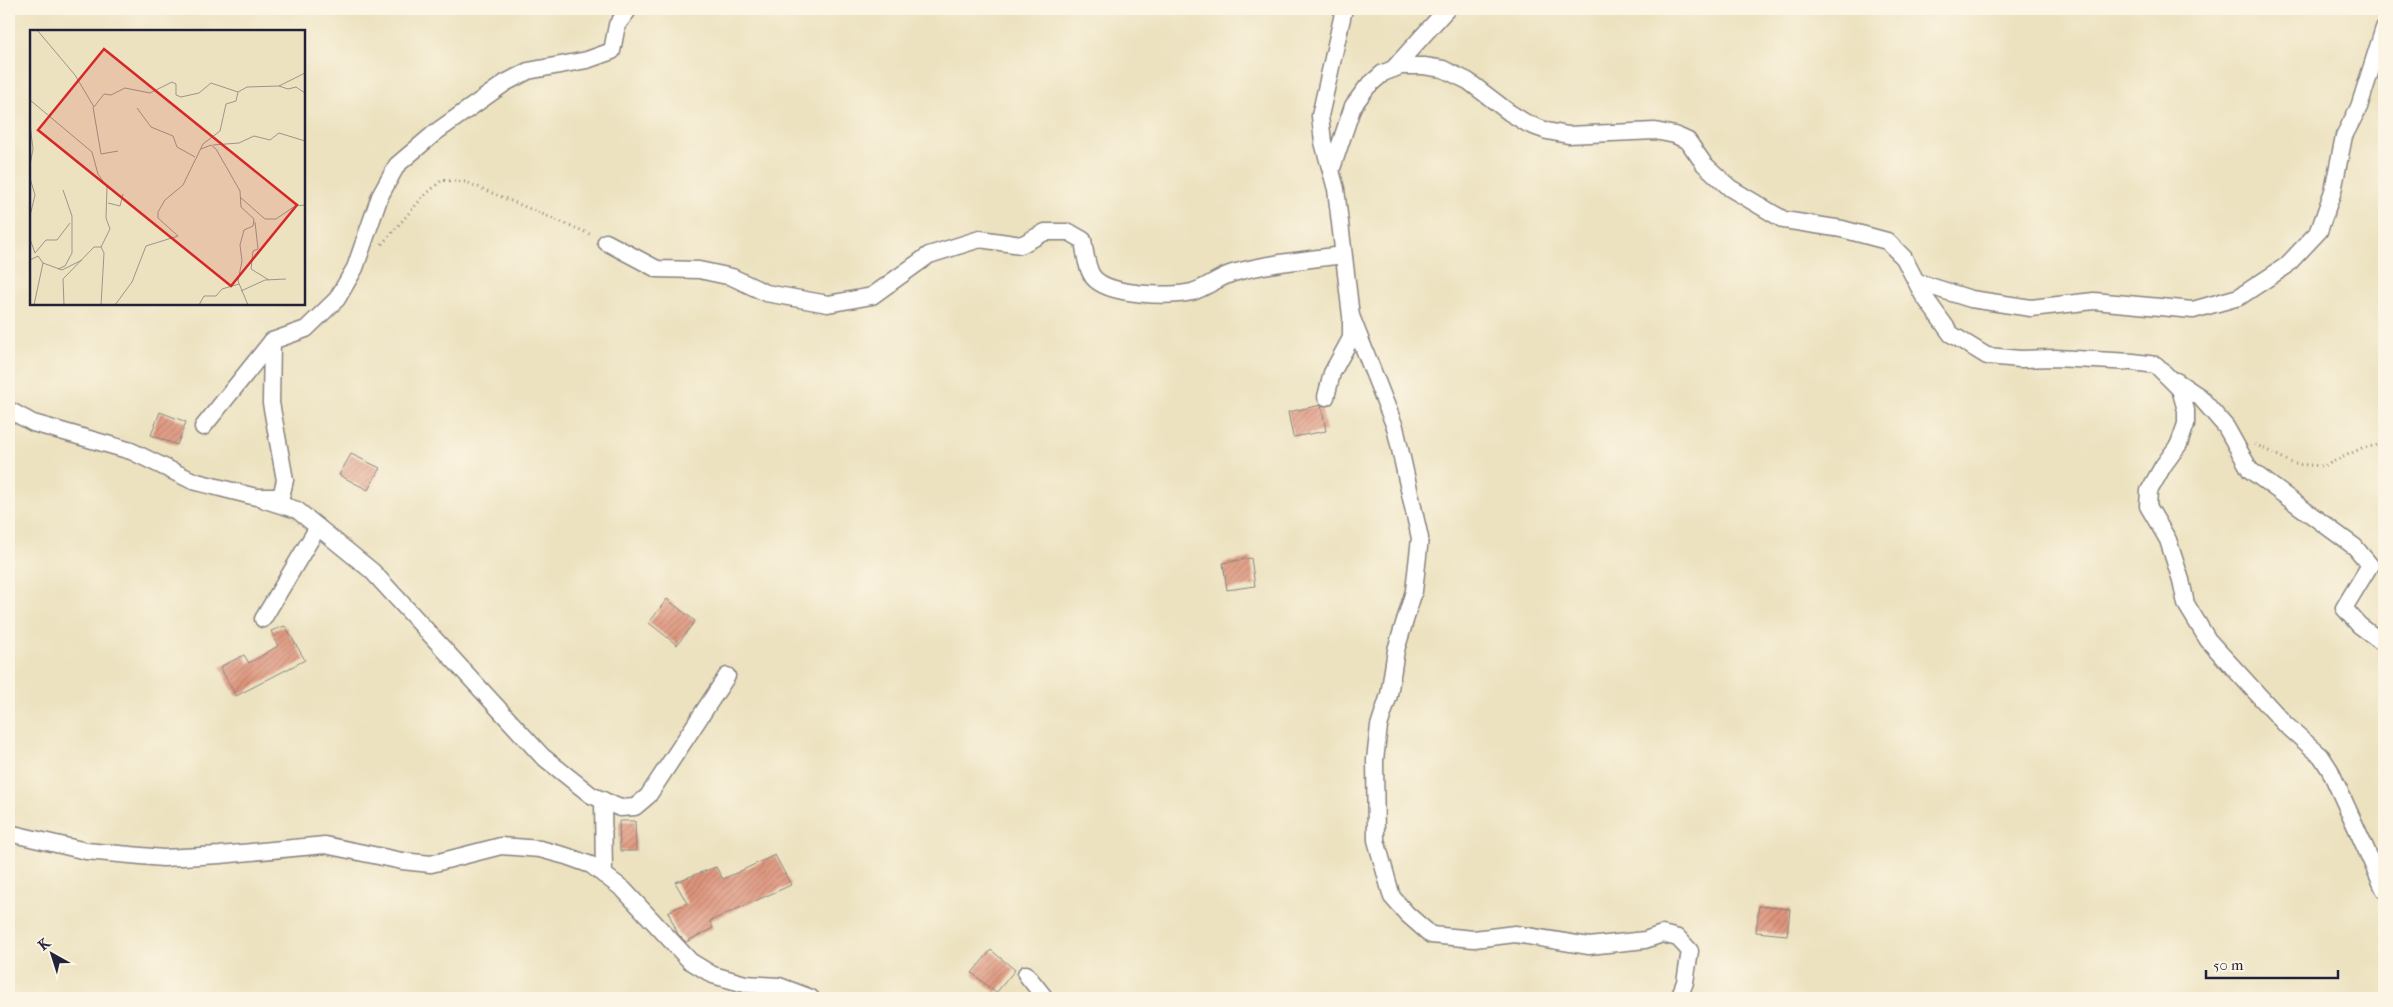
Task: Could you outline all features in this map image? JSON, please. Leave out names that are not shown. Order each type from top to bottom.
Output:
[{"type":"street","points":[[203,427],[272,341],[306,329],[337,299],[357,262],[380,196],[398,165],[436,132],[505,84],[528,71],[587,60],[612,51],[617,25],[629,9]]},
{"type":"street","points":[[1326,398],[1332,373],[1351,338],[1351,316],[1342,256],[1336,189],[1322,142],[1320,116],[1344,9]]},
{"type":"street","points":[[1393,69],[1447,9]]},
{"type":"street","points":[[1917,282],[1971,299],[2031,308],[2094,301],[2193,310],[2239,297],[2286,266],[2318,231],[2333,191],[2344,136],[2358,107],[2384,28]]},
{"type":"street","points":[[1331,172],[1353,106],[1367,87],[1383,73],[1401,66],[1424,66],[1443,69],[1468,80],[1516,117],[1547,131],[1568,135],[1655,131],[1675,136],[1688,142],[1704,164],[1730,188],[1784,220],[1842,229],[1887,241],[1904,258],[1935,315],[1951,334],[1988,356],[2020,359],[2055,358],[2133,362],[2156,365],[2180,389],[2186,410],[2186,424],[2179,444],[2162,466],[2149,492],[2148,506],[2168,540],[2181,580],[2186,604],[2208,640],[2238,674],[2285,724],[2321,756],[2330,770],[2371,864],[2384,889]]},
{"type":"street","points":[[606,242],[658,269],[699,270],[732,278],[766,292],[828,304],[872,296],[928,255],[952,247],[980,239],[1021,245],[1045,232],[1069,232],[1083,240],[1086,260],[1093,277],[1124,291],[1146,294],[1192,292],[1232,273],[1285,263],[1342,256]]},
{"type":"street","points":[[1351,316],[1395,427],[1420,538],[1414,591],[1396,650],[1389,695],[1379,726],[1375,760],[1376,840],[1392,897],[1407,914],[1431,935],[1474,939],[1515,934],[1589,946],[1644,940],[1662,934],[1678,938],[1690,951],[1685,982],[1679,998]]},
{"type":"street","points":[[256,498],[281,497],[285,480],[271,403],[272,341]]},
{"type":"street","points":[[2167,375],[2200,397],[2226,427],[2250,470],[2355,547],[2370,565],[2344,608],[2359,625],[2384,644]]},
{"type":"street","points":[[9,410],[33,423],[131,451],[193,480],[297,510],[372,571],[542,756],[591,795],[620,808],[635,807],[648,796],[727,676]]},
{"type":"street","points":[[263,620],[318,527]]},
{"type":"street","points":[[603,800],[604,875]]},
{"type":"street","points":[[9,833],[86,850],[163,858],[220,855],[325,845],[402,861],[431,864],[501,846],[540,849],[591,865],[624,889],[690,961],[713,975],[745,984],[778,986],[811,998]]},
{"type":"street","points":[[1026,974],[1045,998]]},
{"type":"path","points":[[357,262],[363,262],[378,249],[423,197],[442,180],[466,182],[606,242]]},
{"type":"path","points":[[2251,441],[2294,464],[2324,466],[2362,448],[2384,444]]},
{"type":"building","points":[[1321,405],[1326,431],[1293,437],[1288,412]]},
{"type":"building","points":[[160,412],[186,422],[177,445],[151,435]]},
{"type":"building","points":[[351,454],[380,468],[368,490],[339,475]]},
{"type":"building","points":[[1251,558],[1255,586],[1227,590],[1223,563]]},
{"type":"building","points":[[667,599],[695,621],[677,645],[649,623]]},
{"type":"building","points":[[285,626],[305,660],[236,696],[220,667],[244,655],[249,663],[278,646],[271,631]]},
{"type":"building","points":[[619,821],[635,821],[636,851],[620,851]]},
{"type":"building","points":[[775,855],[791,885],[710,921],[713,928],[686,942],[678,934],[668,912],[687,903],[675,882],[716,867],[723,879]]},
{"type":"building","points":[[1759,906],[1790,909],[1787,935],[1756,932]]},
{"type":"building","points":[[991,950],[1015,970],[996,993],[972,973]]}]
